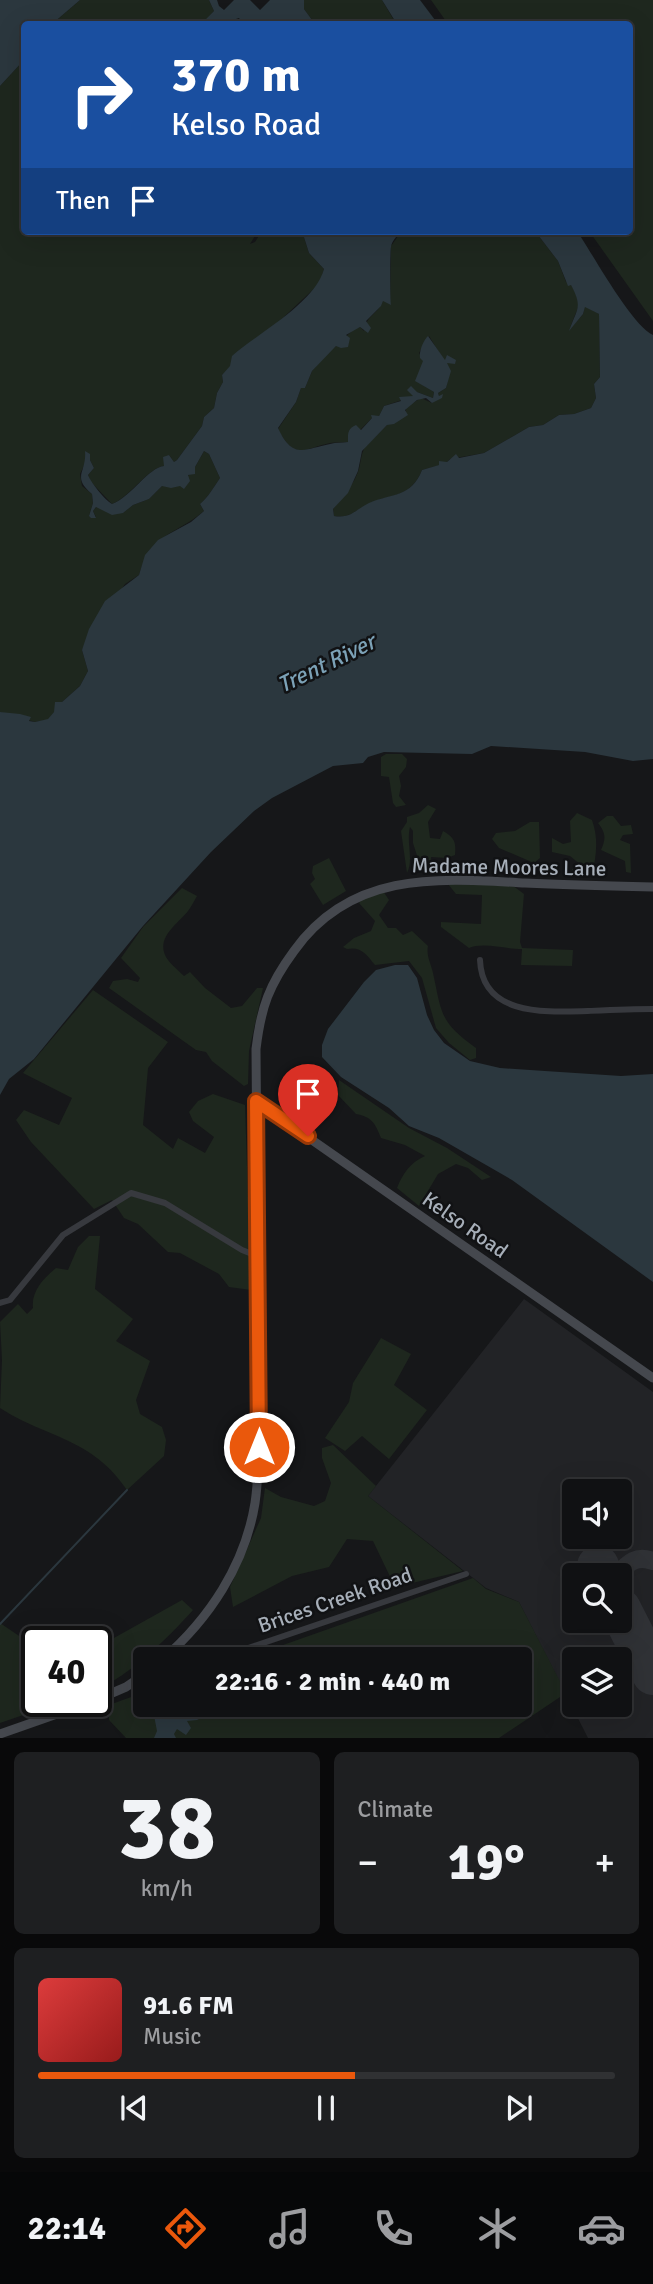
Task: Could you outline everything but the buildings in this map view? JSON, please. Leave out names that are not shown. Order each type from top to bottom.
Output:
[{"type":"street","name":"Madame Moores Lane","points":[[175,1647],[193,1630],[219,1594],[240,1552],[254,1506],[259,1422],[256,1101],[258,1030],[275,977],[306,934],[347,902],[378,889],[428,880],[653,887]]},
{"type":"street","points":[[480,960],[488,986],[502,999],[518,1008],[550,1011],[653,1009]]},
{"type":"street","name":"Kelso Road","points":[[256,1101],[653,1378]]},
{"type":"street","points":[[0,1303],[10,1300],[63,1235],[131,1193],[165,1203],[242,1250],[257,1256]]},
{"type":"street","name":"Brices Creek Road","points":[[251,1647],[466,1574]]},
{"type":"street","points":[[128,1686],[133,1682]]},
{"type":"street","points":[[112,1693],[133,1685]]},
{"type":"street","points":[[0,1734],[49,1717]]},
{"type":"shaded area","points":[[80,0],[209,0],[214,11],[205,21],[56,21]]},
{"type":"shaded area","points":[[304,0],[382,0],[394,21],[313,21],[304,9]]},
{"type":"shaded area","points":[[431,0],[653,0],[653,321],[592,235],[633,235],[633,21],[446,21]]},
{"type":"shaded area","points":[[21,63],[21,235],[256,235],[250,244],[259,235],[303,235],[309,253],[324,269],[320,283],[222,375],[223,382],[214,408],[204,417],[202,426],[177,460],[174,462],[169,455],[164,466],[152,471],[112,504],[91,482],[88,475],[94,468],[90,460],[86,461],[80,474],[82,486],[92,494],[93,503],[89,516],[96,517],[93,511],[96,507],[123,513],[133,505],[149,499],[162,486],[180,486],[204,451],[209,454],[220,478],[200,504],[204,511],[157,542],[144,561],[139,575],[125,584],[82,650],[88,671],[80,686],[62,702],[48,720],[35,722],[0,712],[0,86]]},
{"type":"shaded area","points":[[399,235],[538,235],[558,261],[566,282],[571,284],[577,298],[578,307],[570,329],[583,314],[585,306],[599,314],[600,377],[594,384],[596,398],[591,408],[574,414],[559,415],[543,425],[529,427],[484,453],[439,462],[440,465],[422,470],[418,479],[406,490],[348,515],[334,516],[333,509],[357,475],[365,447],[388,424],[402,417],[406,413],[406,407],[421,398],[432,403],[439,396],[438,393],[446,388],[450,371],[429,336],[419,353],[424,361],[421,384],[434,392],[433,398],[410,392],[414,396],[384,406],[379,416],[373,417],[348,442],[300,450],[290,446],[278,429],[296,402],[301,388],[305,388],[312,371],[321,360],[354,329],[360,327],[364,331],[367,321],[383,300],[390,304],[391,246]]},
{"type":"shaded area","points":[[386,754],[402,754],[407,759],[406,767],[399,776],[399,796],[406,805],[396,807],[389,777],[381,776],[381,757]]},
{"type":"shaded area","points":[[428,805],[436,809],[428,822],[430,838],[440,839],[443,831],[454,841],[455,855],[447,858],[431,857],[430,867],[421,868],[410,827],[410,862],[407,873],[401,831],[407,817],[419,813]]},
{"type":"shaded area","points":[[577,813],[592,820],[596,834],[592,876],[571,874],[572,869],[581,870],[581,865],[570,856],[552,852],[552,838],[563,844],[571,842],[570,821]]},
{"type":"shaded area","points":[[607,816],[613,816],[621,826],[631,825],[633,834],[623,835],[620,840],[630,844],[631,873],[626,872],[625,861],[601,850],[604,836],[598,823]]},
{"type":"shaded area","points":[[530,822],[539,822],[540,858],[534,863],[499,848],[492,839],[496,833],[515,831]]},
{"type":"shaded area","points":[[329,858],[346,891],[323,905],[310,884],[315,879],[313,866]]},
{"type":"shaded area","points":[[448,884],[512,885],[524,894],[520,942],[522,948],[573,950],[572,966],[521,965],[522,949],[488,946],[469,948],[441,927],[441,922],[481,924],[482,895],[456,894]]},
{"type":"shaded area","points":[[182,888],[197,896],[166,936],[163,948],[168,960],[184,976],[190,972],[205,988],[231,1008],[242,1006],[257,988],[263,988],[249,1051],[248,1084],[244,1086],[212,1061],[206,1052],[196,1050],[109,988],[113,981],[127,979],[138,982],[140,978],[121,958],[143,927]]},
{"type":"shaded area","points":[[383,891],[389,900],[379,915],[388,928],[396,928],[403,935],[412,931],[428,946],[428,956],[444,1016],[455,1031],[476,1048],[476,1058],[470,1060],[436,1028],[422,978],[409,961],[375,965],[360,950],[343,947],[354,938],[371,931],[375,921],[359,903],[363,898]]},
{"type":"shaded area","points":[[93,990],[168,1042],[148,1068],[143,1125],[173,1149],[178,1138],[205,1153],[214,1137],[193,1121],[189,1112],[198,1101],[213,1094],[245,1105],[251,1290],[229,1287],[219,1274],[180,1253],[168,1252],[138,1224],[124,1218],[112,1200],[94,1209],[31,1142],[16,1120],[24,1110],[59,1125],[72,1098],[23,1073]]},
{"type":"shaded area","points":[[339,1080],[409,1128],[447,1148],[491,1177],[482,1180],[468,1168],[456,1164],[438,1174],[419,1206],[397,1188],[408,1169],[425,1156],[405,1145],[381,1138],[372,1121],[356,1114],[338,1095]]},
{"type":"shaded area","points":[[89,1236],[100,1236],[95,1289],[133,1319],[116,1341],[150,1361],[136,1400],[140,1414],[162,1427],[166,1440],[164,1456],[127,1490],[99,1459],[84,1449],[0,1408],[0,1322],[18,1304],[27,1314],[33,1308],[34,1296],[43,1281],[56,1268],[68,1270],[78,1247]]},
{"type":"shaded area","points":[[524,1299],[653,1392],[653,1738],[588,1738],[577,1717],[632,1717],[632,1647],[562,1647],[562,1687],[519,1602],[486,1588],[368,1496]]},
{"type":"shaded area","points":[[381,1338],[411,1354],[394,1385],[427,1410],[389,1459],[362,1436],[345,1451],[325,1438],[349,1402],[353,1383]]},
{"type":"shaded area","points":[[333,1445],[376,1486],[368,1496],[463,1571],[395,1587],[373,1541],[347,1539],[329,1567],[292,1576],[233,1607],[230,1587],[261,1518],[265,1488],[281,1497],[314,1506],[325,1501],[331,1483],[322,1458],[322,1448]]},
{"type":"shaded area","points":[[473,1578],[486,1589],[519,1602],[562,1685],[562,1696],[532,1716],[532,1647],[277,1647]]},
{"type":"shaded area","points":[[182,1600],[193,1610],[156,1647],[133,1647],[133,1667],[112,1682],[112,1639]]},
{"type":"shaded area","points":[[0,1623],[21,1637],[21,1716],[0,1723]]},
{"type":"shaded area","points":[[133,1696],[133,1717],[530,1717],[499,1738],[126,1738],[109,1720],[109,1717],[112,1717],[112,1704]]},
{"type":"water","points":[[0,0],[80,0],[56,21],[21,21],[21,63],[0,86]]},
{"type":"water","points":[[209,0],[217,0],[224,10],[234,0],[250,0],[260,10],[270,0],[304,0],[304,9],[313,21],[241,21],[239,18],[204,21],[214,11]]},
{"type":"water","points":[[382,0],[420,0],[436,21],[395,21]]},
{"type":"water","name":"Trent River","points":[[303,235],[398,235],[392,245],[391,305],[383,301],[366,321],[371,328],[368,333],[360,327],[346,335],[350,338],[348,347],[336,346],[312,371],[305,388],[301,388],[296,402],[278,428],[289,445],[306,450],[348,442],[351,428],[356,425],[361,430],[372,418],[371,415],[379,416],[384,406],[401,401],[399,397],[413,396],[407,390],[411,386],[417,392],[433,398],[434,392],[415,381],[423,361],[420,358],[421,349],[428,336],[445,360],[447,355],[456,360],[455,364],[447,363],[451,371],[446,388],[438,393],[439,396],[443,394],[442,398],[432,403],[426,398],[417,400],[405,410],[408,415],[394,424],[387,425],[362,451],[358,471],[348,493],[333,509],[334,516],[349,515],[369,503],[406,490],[418,479],[422,470],[439,465],[439,461],[447,462],[456,454],[459,458],[484,453],[529,427],[543,425],[559,415],[574,414],[591,408],[596,398],[594,384],[600,377],[599,314],[585,307],[583,314],[569,331],[578,308],[577,299],[571,285],[568,286],[558,261],[538,235],[580,235],[634,318],[653,335],[653,759],[633,761],[585,752],[491,746],[472,754],[384,752],[368,757],[363,763],[333,766],[272,798],[254,811],[211,852],[143,926],[34,1059],[9,1079],[0,1095],[0,712],[31,717],[29,721],[35,722],[48,719],[54,712],[55,702],[62,702],[80,686],[88,671],[82,650],[89,629],[105,601],[139,575],[145,555],[158,540],[191,522],[204,511],[200,504],[220,478],[209,454],[204,451],[195,467],[195,474],[188,475],[190,481],[184,489],[180,486],[162,486],[149,499],[133,505],[123,513],[112,515],[96,507],[93,511],[96,518],[91,518],[92,494],[81,478],[85,451],[90,454],[94,468],[88,475],[92,483],[112,504],[152,471],[164,466],[163,457],[169,455],[174,462],[177,460],[202,426],[204,417],[214,408],[223,382],[222,375],[230,366],[232,356],[284,317],[319,282],[324,269],[309,253]]},
{"type":"water","points":[[408,965],[417,978],[434,1030],[444,1043],[470,1061],[500,1068],[621,1076],[653,1074],[653,1282],[512,1180],[439,1138],[409,1126],[389,1108],[341,1077],[322,1057],[322,1045],[328,1029],[364,982],[376,970]]},
{"type":"water","points":[[154,1717],[203,1717],[187,1721],[191,1728],[186,1735],[177,1729],[174,1734],[176,1738],[154,1738],[157,1731]]},
{"type":"waterway","points":[[0,1624],[127,1490]]},
{"type":"taxiway","points":[[630,1563],[642,1559],[653,1561]]},
{"type":"runway","points":[[632,1633],[653,1674]]},
{"type":"route","points":[[259,1447],[256,1101],[308,1136]]}]
